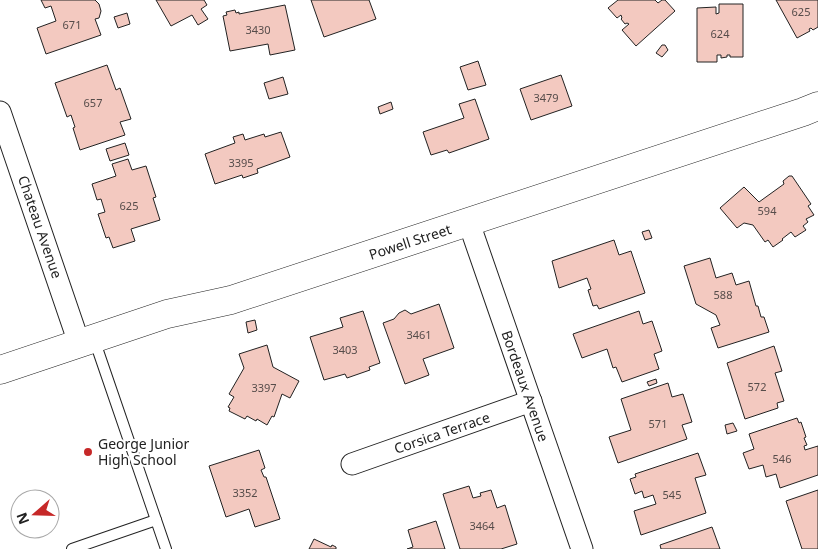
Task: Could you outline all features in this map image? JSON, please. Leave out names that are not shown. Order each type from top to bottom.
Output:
[{"type":"street","name":"Powell Street","points":[[0,370],[168,314],[231,300],[818,106]]},
{"type":"street","name":"Chateau Avenue","points":[[0,112],[86,340]]},
{"type":"street","name":"Bordeaux Avenue","points":[[469,222],[582,549]]},
{"type":"street","name":"Corsica Terrace","points":[[352,464],[531,401]]},
{"type":"lane","points":[[86,340],[166,549]]},
{"type":"lane","points":[[72,549],[156,520]]},
{"type":"building","points":[[41,0],[95,0],[99,4],[101,11],[99,18],[95,19],[101,35],[46,54],[37,28],[56,21],[51,6],[45,8]]},
{"type":"building","points":[[156,0],[204,0],[207,5],[201,9],[208,19],[198,25],[192,15],[171,26]]},
{"type":"building","points":[[311,0],[369,0],[376,19],[324,37]]},
{"type":"building","points":[[618,0],[655,0],[658,3],[665,0],[675,11],[636,46],[622,30],[629,24],[625,24],[621,19],[621,15],[617,18],[608,8]]},
{"type":"building","points":[[776,0],[818,0],[818,27],[813,30],[809,29],[810,31],[797,38]]},
{"type":"building","points":[[719,4],[743,4],[743,57],[730,57],[730,55],[727,55],[727,57],[721,58],[721,55],[717,55],[717,62],[697,62],[697,8],[716,7],[716,14],[719,13]]},
{"type":"building","points":[[285,5],[295,50],[270,55],[268,44],[230,51],[223,16],[227,15],[226,12],[235,10],[239,14]]},
{"type":"building","points":[[127,13],[130,24],[118,28],[114,17]]},
{"type":"building","points":[[662,45],[665,45],[668,50],[662,57],[656,53]]},
{"type":"building","points":[[478,61],[486,85],[468,90],[460,67]]},
{"type":"building","points":[[107,65],[116,90],[120,88],[131,119],[120,122],[125,135],[80,150],[71,115],[67,117],[55,83]]},
{"type":"building","points":[[561,75],[572,106],[531,120],[520,89]]},
{"type":"building","points":[[283,77],[288,94],[269,99],[264,83]]},
{"type":"building","points":[[475,99],[489,139],[449,153],[447,150],[431,155],[423,132],[464,118],[459,104]]},
{"type":"building","points":[[391,102],[393,109],[380,114],[378,107]]},
{"type":"building","points":[[281,132],[290,157],[257,169],[258,173],[243,178],[242,175],[215,184],[205,154],[235,143],[233,137],[243,134],[245,140],[264,134],[265,137]]},
{"type":"building","points":[[125,143],[129,155],[110,161],[106,149]]},
{"type":"building","points":[[128,159],[132,170],[146,166],[156,197],[153,198],[160,220],[131,229],[135,241],[113,248],[109,237],[106,238],[98,214],[105,212],[101,199],[97,200],[92,184],[116,176],[112,164]]},
{"type":"building","points":[[792,176],[811,204],[808,206],[814,215],[806,219],[808,222],[803,226],[806,230],[795,237],[791,232],[773,247],[768,240],[765,242],[753,225],[744,223],[737,228],[720,208],[744,187],[759,202],[784,184],[783,181]]},
{"type":"building","points":[[649,230],[652,238],[645,240],[642,232]]},
{"type":"building","points":[[614,240],[619,255],[631,251],[645,293],[599,309],[597,305],[593,306],[588,290],[591,289],[587,278],[559,288],[552,261]]},
{"type":"building","points":[[710,258],[716,278],[732,273],[736,285],[749,281],[756,306],[758,306],[761,317],[764,317],[769,332],[718,348],[711,328],[720,325],[716,315],[696,304],[684,266]]},
{"type":"building","points":[[439,304],[454,348],[423,359],[429,375],[405,384],[383,323],[394,319],[405,310],[411,314]]},
{"type":"building","points":[[363,311],[380,363],[369,367],[370,370],[347,378],[345,374],[324,380],[310,337],[343,327],[340,318]]},
{"type":"building","points":[[639,311],[643,324],[652,321],[662,351],[654,354],[659,369],[622,382],[616,367],[613,368],[607,349],[582,358],[573,334]]},
{"type":"building","points":[[255,320],[257,330],[248,333],[246,322]]},
{"type":"building","points":[[267,345],[273,367],[299,381],[290,398],[282,394],[274,417],[272,416],[267,425],[247,416],[245,419],[229,411],[230,408],[228,407],[234,397],[229,394],[244,368],[239,354]]},
{"type":"building","points":[[774,346],[782,371],[775,373],[784,401],[777,403],[778,408],[745,419],[727,363]]},
{"type":"building","points":[[656,379],[657,383],[649,386],[647,382]]},
{"type":"building","points":[[668,383],[672,397],[683,394],[692,422],[682,425],[687,439],[618,463],[609,437],[631,430],[621,399]]},
{"type":"building","points":[[797,418],[799,423],[801,422],[806,437],[804,438],[807,445],[804,446],[805,450],[818,446],[818,475],[780,488],[776,474],[766,477],[763,465],[749,469],[743,453],[754,449],[749,434]]},
{"type":"building","points":[[733,423],[737,431],[727,434],[725,425]]},
{"type":"building","points":[[259,450],[265,468],[261,470],[264,477],[266,477],[280,519],[255,527],[249,509],[226,517],[209,466]]},
{"type":"building","points":[[698,453],[706,475],[695,478],[706,513],[641,535],[634,511],[656,504],[653,495],[644,498],[642,491],[635,494],[630,479],[636,477],[635,474]]},
{"type":"building","points":[[469,486],[473,498],[481,496],[480,493],[491,490],[497,508],[505,505],[517,544],[501,549],[460,549],[443,494]]},
{"type":"building","points":[[818,490],[818,549],[802,549],[786,501]]},
{"type":"building","points":[[436,521],[445,549],[407,549],[413,547],[408,530]]},
{"type":"building","points":[[712,527],[720,549],[661,549],[660,545]]},
{"type":"building","points":[[314,539],[331,547],[332,545],[336,549],[309,549]]},
{"type":"place","name":"George Junior High School","points":[[88,452]]}]
